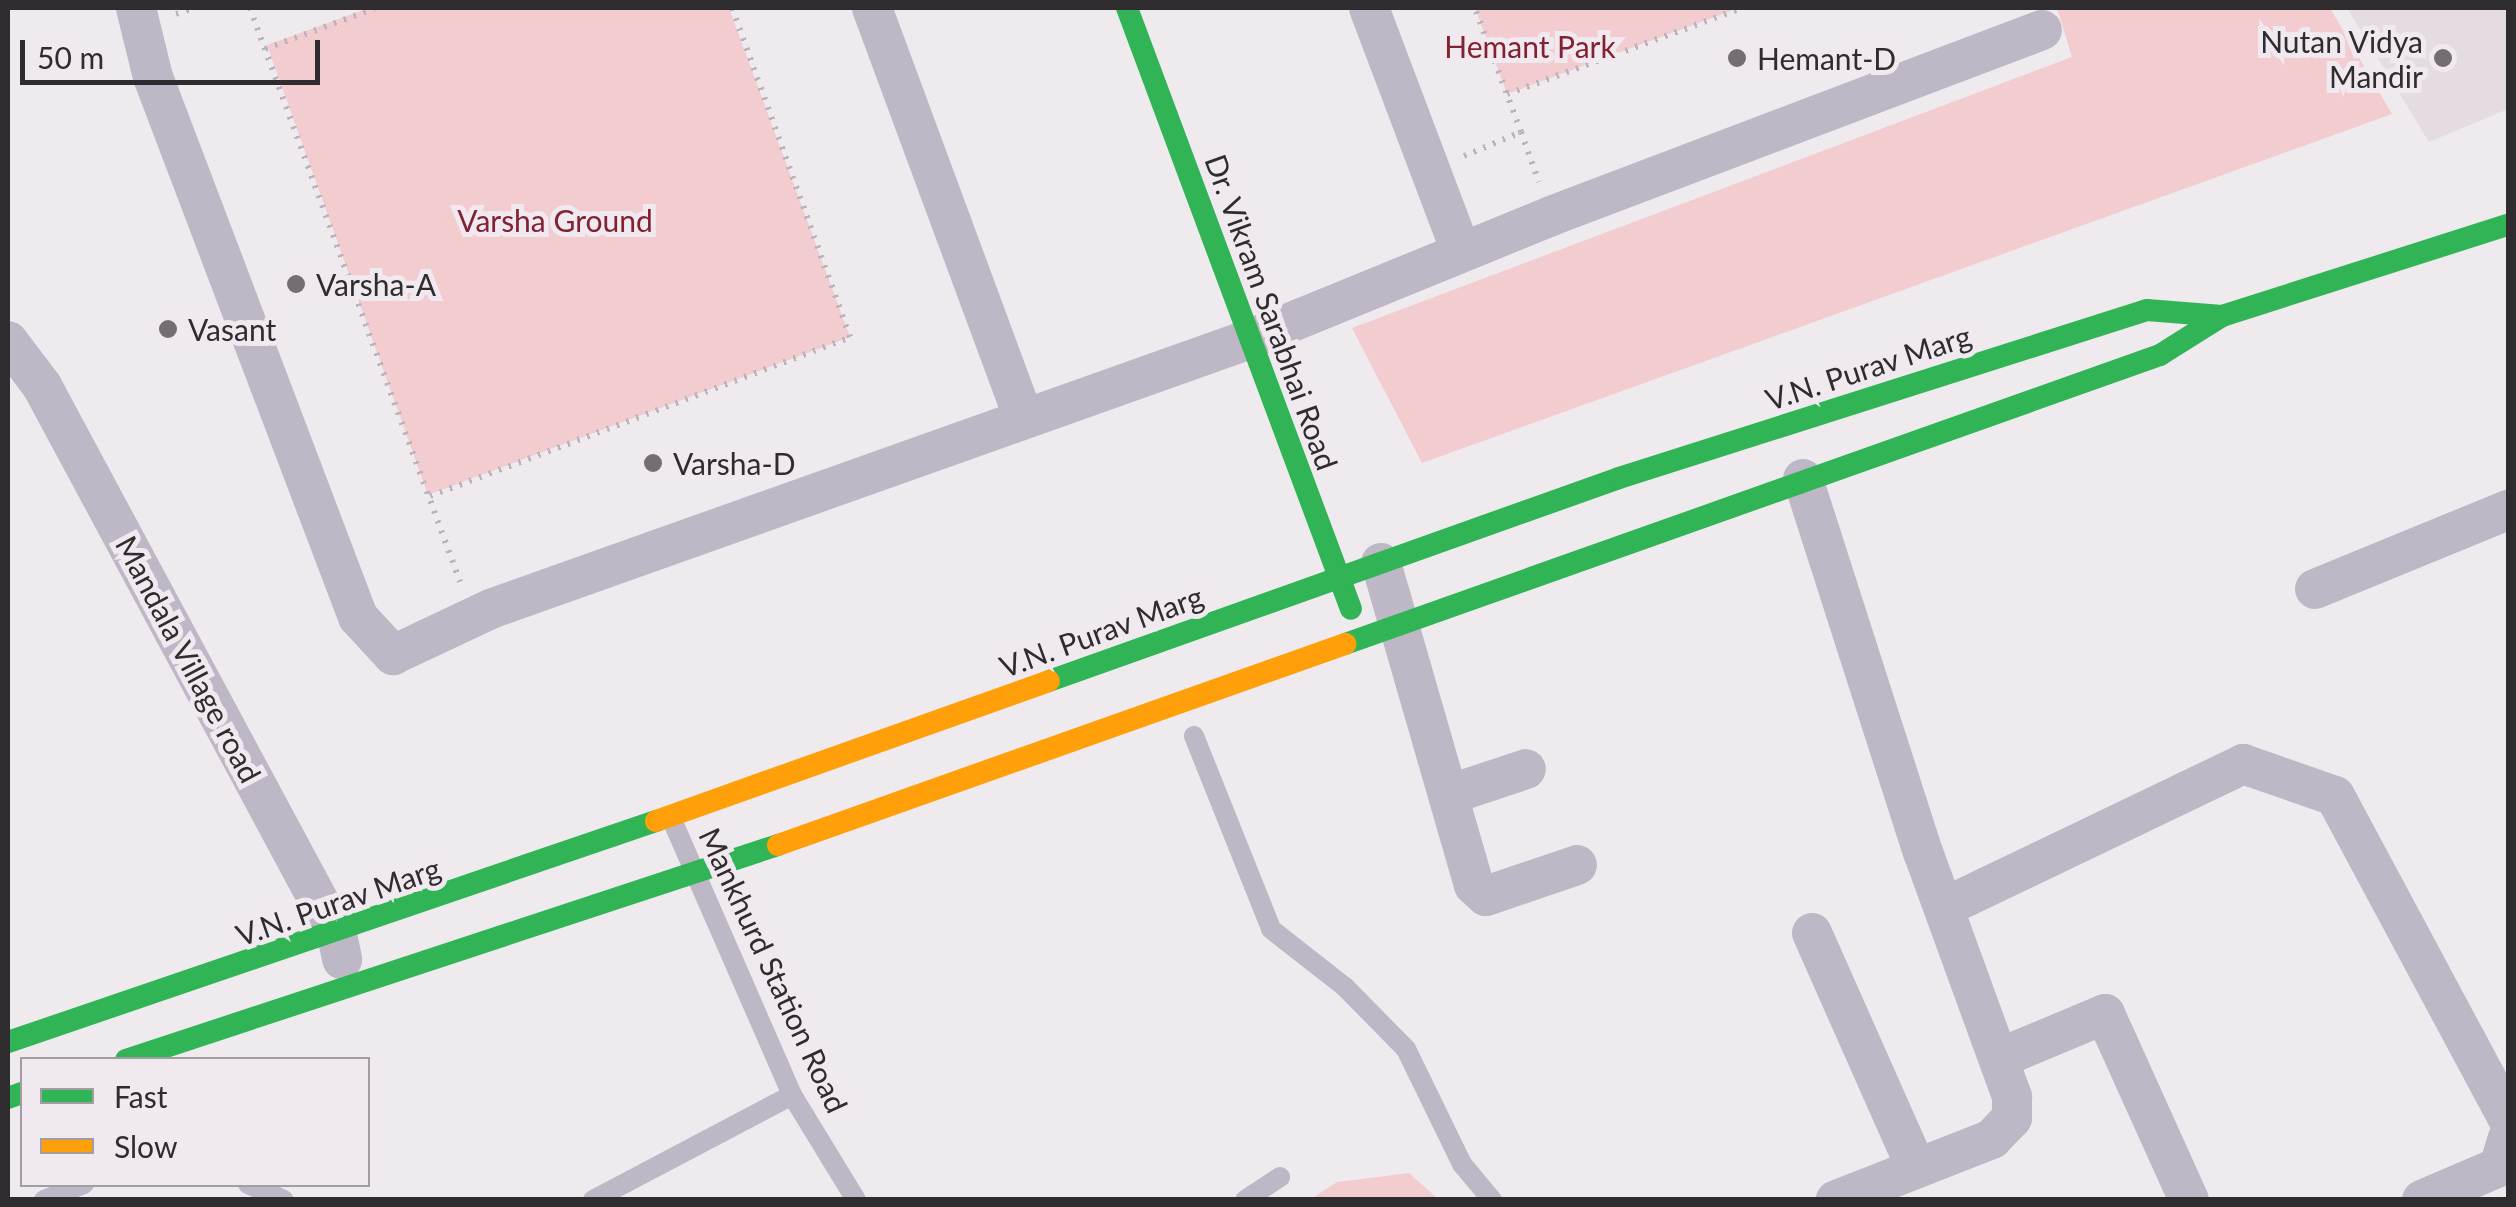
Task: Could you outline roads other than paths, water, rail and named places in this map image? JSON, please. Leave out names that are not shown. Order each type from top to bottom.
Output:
[{"type":"street","points":[[136,8],[153,77],[358,617],[393,655],[474,621],[493,608],[1250,339],[1551,216],[2042,30]]},
{"type":"street","points":[[872,8],[1024,418]]},
{"type":"street","name":"Dr. Vikram Sarabhai Road","points":[[1126,8],[1340,578],[1380,630]]},
{"type":"street","points":[[1369,8],[1461,252]]},
{"type":"street","name":"V.N. Purav Marg","points":[[135,1057],[695,874],[2160,355],[2222,316],[2508,225]]},
{"type":"street","points":[[2147,310],[2160,355]]},
{"type":"street","name":"V.N. Purav Marg","points":[[8,1042],[337,935],[1619,478],[2147,310],[2222,316]]},
{"type":"street","name":"Mandala Village road","points":[[8,341],[42,386],[337,935],[347,988]]},
{"type":"street","points":[[1802,479],[1945,908],[2000,1058],[2012,1118],[1992,1138],[1836,1200]]},
{"type":"street","points":[[2315,589],[2508,510]]},
{"type":"street","points":[[1381,563],[1380,630],[1448,795],[1474,885],[1486,896],[1577,865]]},
{"type":"street","points":[[1945,908],[2243,764],[2335,796],[2508,1118]]},
{"type":"street","points":[[1448,795],[1526,768]]},
{"type":"street","points":[[1812,933],[1916,1168]]},
{"type":"street","points":[[2000,1058],[2105,1014],[2189,1200]]},
{"type":"street","points":[[2422,1200],[2498,1167],[2508,1138]]},
{"type":"lane","points":[[1194,736],[1271,928],[1346,987],[1406,1049],[1462,1164],[1492,1200]]},
{"type":"lane","name":"Mankhurd Station Road","points":[[670,816],[792,1095],[856,1200]]},
{"type":"lane","points":[[593,1200],[792,1095]]},
{"type":"lane","points":[[1245,1200],[1280,1177]]},
{"type":"lane","points":[[44,1200],[76,1187]]},
{"type":"lane","points":[[255,1187],[284,1200]]},
{"type":"place","name":"Hemant-D","points":[[1737,58]]},
{"type":"place","name":"Nutan Vidya Mandir","points":[[2443,58]]},
{"type":"place","name":"Varsha-A","points":[[296,284]]},
{"type":"place","name":"Vasant","points":[[168,329]]},
{"type":"place","name":"Varsha-D","points":[[653,463]]},
{"type":"park label","name":"Hemant Park","points":[[1530,46]]},
{"type":"park label","name":"Varsha Ground","points":[[555,220]]}]
